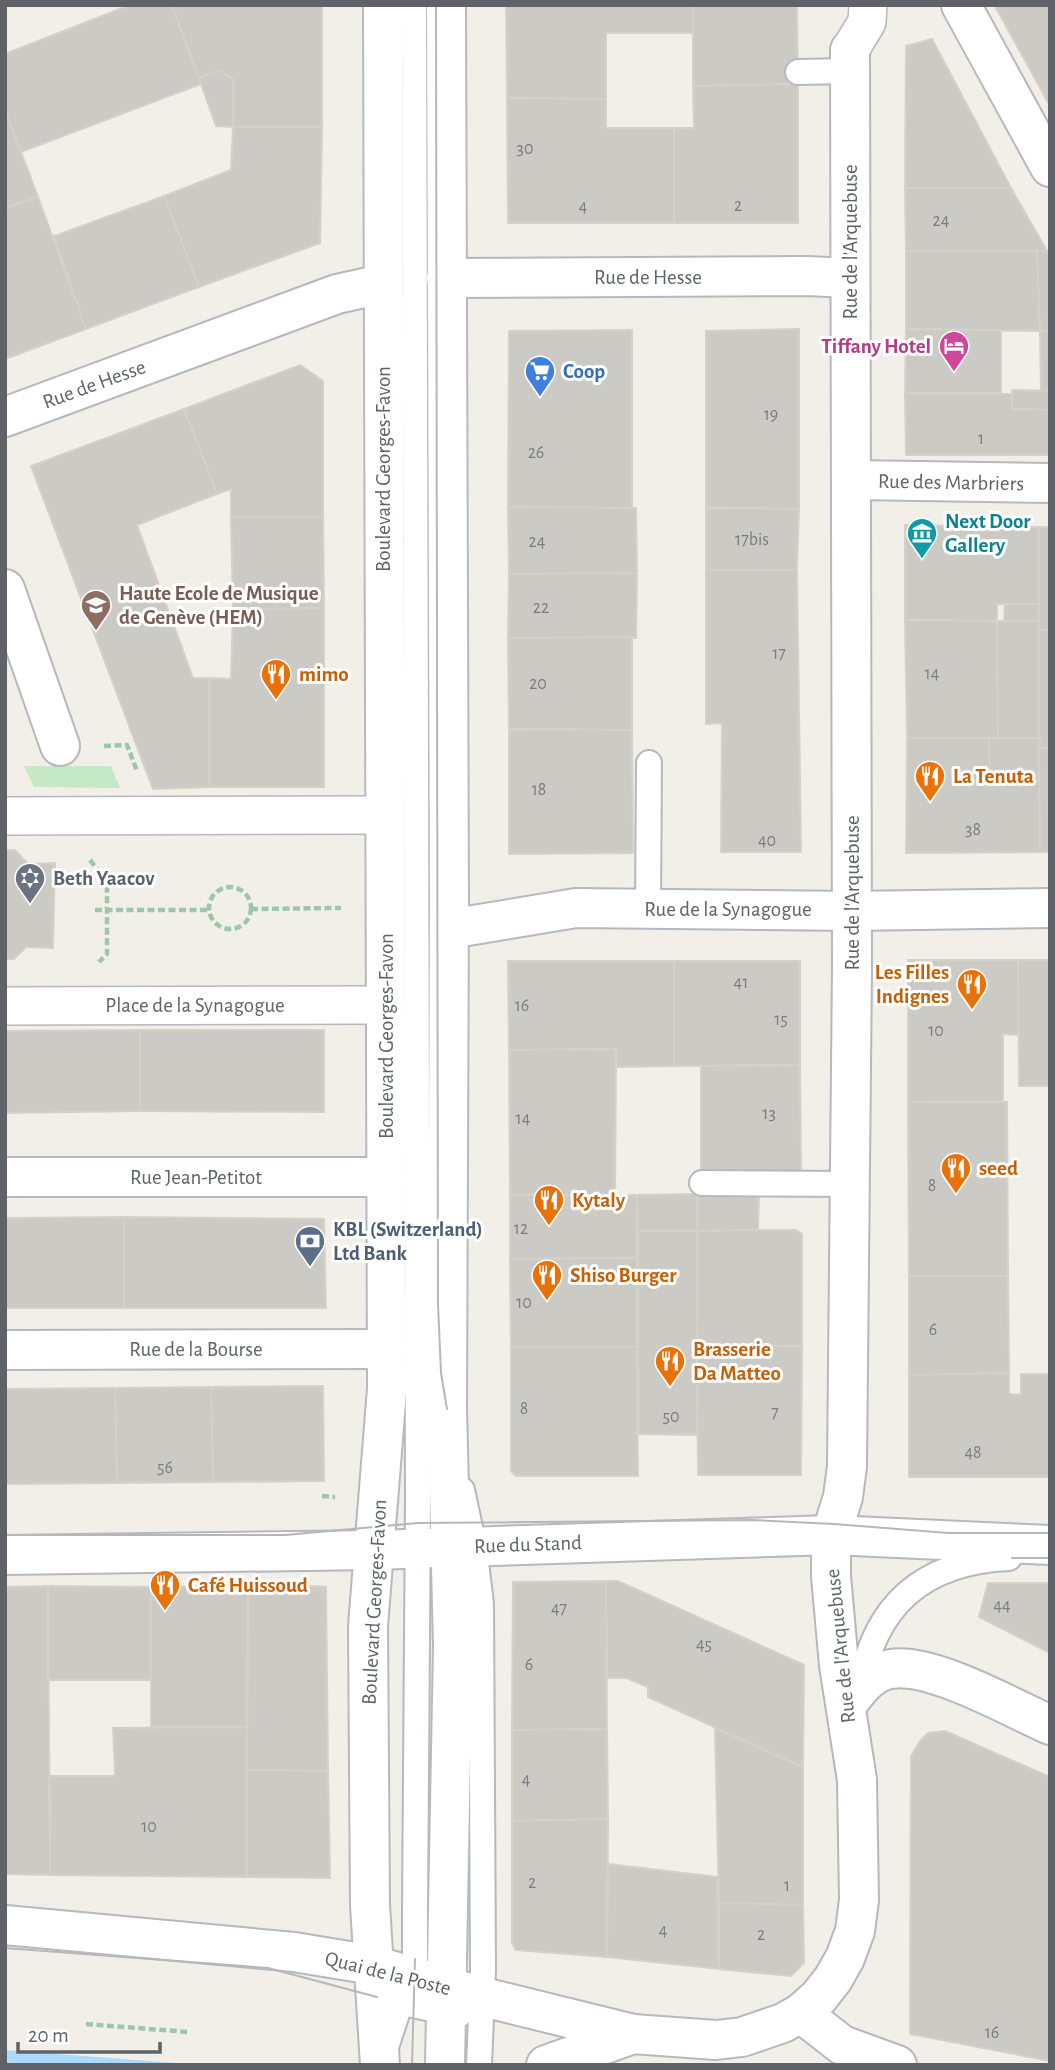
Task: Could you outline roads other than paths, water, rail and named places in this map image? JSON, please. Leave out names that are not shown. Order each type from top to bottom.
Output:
[{"type":"street","name":"Boulevard Georges-Favon","points":[[382,2065],[389,1986],[370,1878],[368,1626],[387,1389],[383,5]]},
{"type":"street","points":[[445,2065],[464,2004],[453,1646],[447,1547],[449,929],[446,5]]},
{"type":"street","name":"Rue de l'Arquebuse","points":[[633,2034],[716,2040],[742,2037],[767,2031],[801,2013],[819,1997],[845,1958],[855,1931],[859,1899],[853,1697],[832,1607],[831,1535],[844,1497],[847,1466],[852,911],[850,60],[867,22],[868,5]]},
{"type":"street","points":[[961,5],[1050,167]]},
{"type":"street","name":"Rue de Hesse","points":[[446,278],[850,278]]},
{"type":"street","name":"Rue de Hesse","points":[[5,416],[337,294],[382,284]]},
{"type":"street","name":"Rue des Marbriers","points":[[852,480],[1050,484]]},
{"type":"street","points":[[5,589],[60,746]]},
{"type":"street","points":[[5,816],[385,815]]},
{"type":"street","name":"Rue de la Synagogue","points":[[449,929],[576,908],[852,911],[1050,908]]},
{"type":"street","name":"Place de la Synagogue","points":[[5,1006],[386,1004]]},
{"type":"street","name":"Rue Jean-Petitot","points":[[5,1177],[387,1177]]},
{"type":"street","name":"Rue de la Bourse","points":[[5,1350],[387,1349]]},
{"type":"street","name":"Rue du Stand","points":[[5,1555],[374,1550],[831,1535],[1050,1546]]},
{"type":"street","points":[[853,1697],[872,1676],[891,1669],[914,1669],[953,1681],[1050,1725]]},
{"type":"street","name":"Quai de la Poste","points":[[5,1925],[294,1952],[389,1986],[464,2004],[633,2034]]},
{"type":"street","points":[[801,2013],[842,2045],[897,2065]]},
{"type":"street","points":[[546,2065],[633,2034]]},
{"type":"lane","points":[[389,1986],[415,1959],[447,1547],[414,5]]},
{"type":"lane","points":[[798,72],[850,60]]},
{"type":"lane","points":[[648,909],[649,763]]},
{"type":"lane","points":[[702,1183],[850,1184]]},
{"type":"lane","points":[[853,1697],[875,1636],[898,1602],[913,1589],[959,1564],[1012,1558],[1050,1546]]},
{"type":"lane","points":[[464,2004],[479,2065]]},
{"type":"water","points":[[5,2050],[202,2065],[5,2065]]},
{"type":"tram line","points":[[436,5],[438,1304],[441,1373],[447,1409]]},
{"type":"tram line","points":[[5,1535],[285,1535],[418,1523],[752,1520],[948,1533],[1050,1533]]},
{"type":"tram line","points":[[1012,1558],[1050,1558]]},
{"type":"tram line","points":[[5,1948],[268,1968],[377,1997]]},
{"type":"tram line","points":[[412,2065],[415,1959]]},
{"type":"place","name":"Tiffany Hotel","points":[[954,373]]},
{"type":"place","name":"Coop","points":[[540,398]]},
{"type":"place","name":"Next Door Gallery","points":[[922,560]]},
{"type":"place","name":"Haute Ecole de Musique de Genève (HEM)","points":[[96,632]]},
{"type":"place","name":"mimo","points":[[276,701]]},
{"type":"place","name":"La Tenuta","points":[[930,803]]},
{"type":"place","name":"Beth Yaacov","points":[[30,905]]},
{"type":"place","name":"Les Filles Indignes","points":[[972,1011]]},
{"type":"place","name":"seed","points":[[956,1195]]},
{"type":"place","name":"Kytaly","points":[[549,1227]]},
{"type":"place","name":"KBL (Switzerland) Ltd Bank","points":[[310,1268]]},
{"type":"place","name":"Shiso Burger","points":[[547,1302]]},
{"type":"place","name":"Brasserie Da Matteo","points":[[670,1388]]},
{"type":"place","name":"Café Huissoud","points":[[165,1612]]}]
